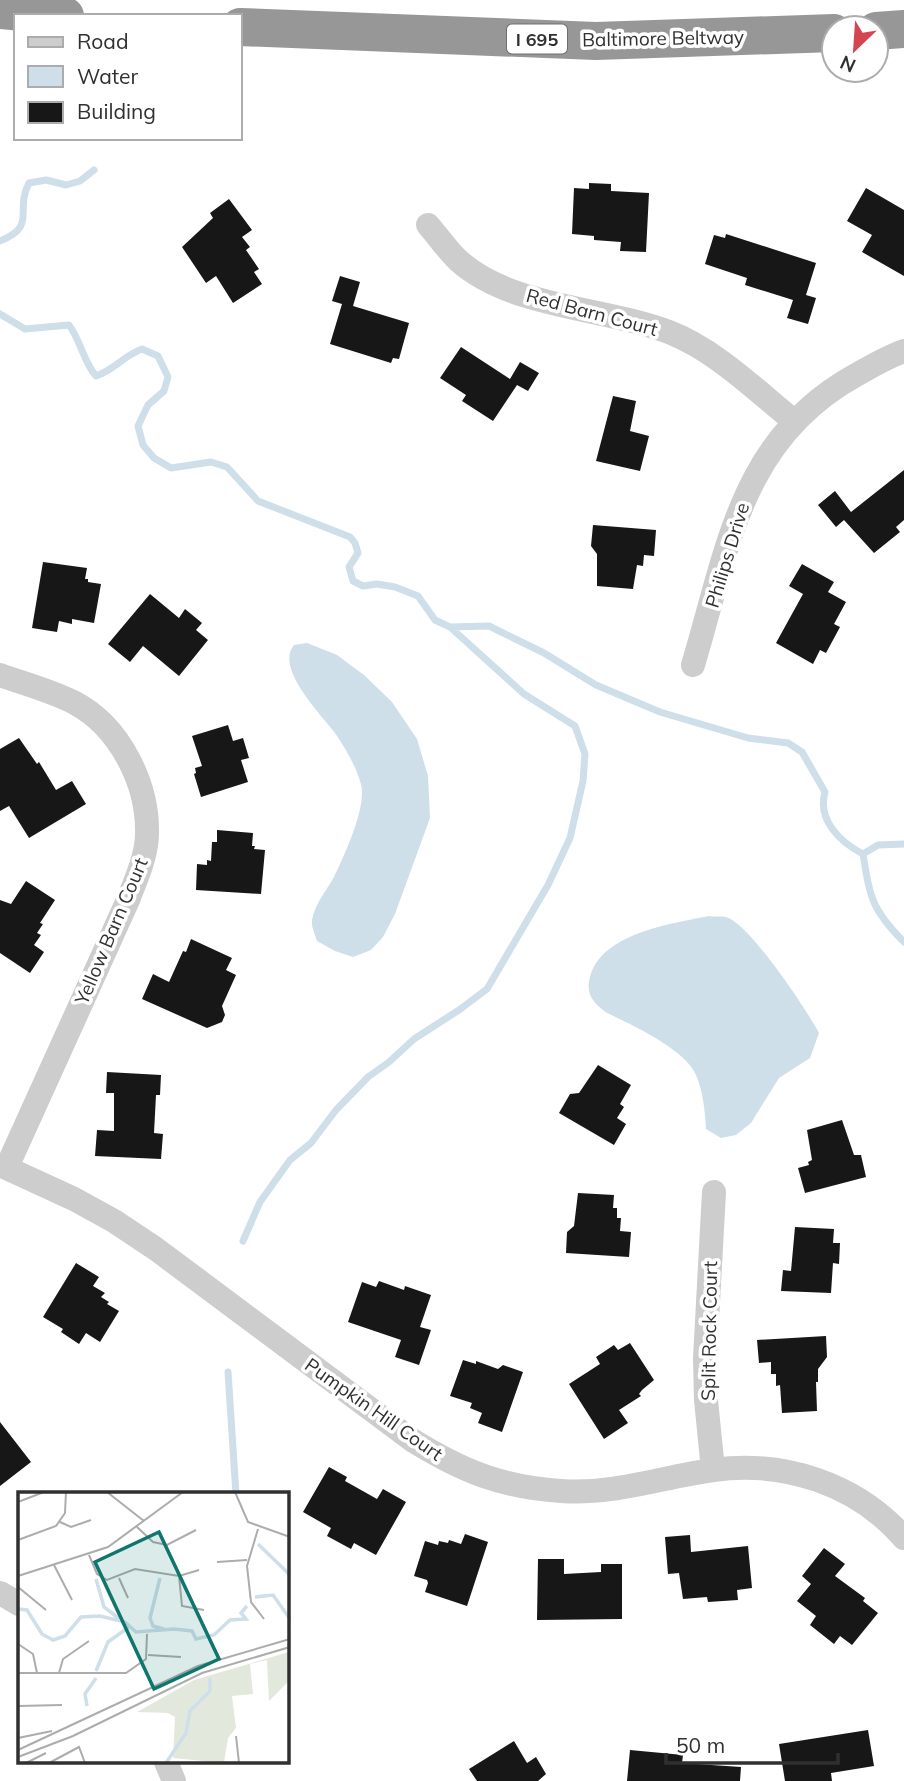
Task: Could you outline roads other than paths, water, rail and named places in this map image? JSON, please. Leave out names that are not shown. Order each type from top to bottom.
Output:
[{"type":"highway","points":[[0,10],[43,14]]},
{"type":"highway","name":"Baltimore Beltway","points":[[242,27],[596,41],[820,33]]},
{"type":"street","name":"Red Barn Court","points":[[428,225],[459,261],[490,282],[528,297],[621,316],[670,333],[709,351],[794,421]]},
{"type":"street","name":"Philips Drive","points":[[693,665],[736,517],[748,488],[770,451],[794,421],[830,389],[889,356],[904,351]]},
{"type":"street","name":"Yellow Barn Court","points":[[0,675],[75,703],[96,717],[116,740],[135,772],[145,803],[147,835],[142,864],[128,900],[3,1166]]},
{"type":"street","name":"Pumpkin Hill Court","points":[[3,1166],[114,1221],[156,1249],[412,1440],[446,1461],[483,1478],[562,1492],[607,1491],[713,1470],[753,1467],[815,1478],[839,1488],[867,1504],[904,1538]]},
{"type":"street","name":"Split Rock Court","points":[[713,1470],[705,1358],[714,1192]]},
{"type":"street","points":[[0,1593],[18,1603]]},
{"type":"street","points":[[167,1764],[174,1781]]},
{"type":"water","points":[[307,643],[337,655],[364,675],[392,702],[417,739],[428,776],[430,818],[395,914],[383,937],[371,950],[353,957],[317,941],[312,925],[316,908],[349,844],[358,818],[362,794],[359,778],[348,753],[303,692],[290,667],[290,655],[294,645]]},
{"type":"water","points":[[709,916],[726,917],[749,935],[763,950],[819,1033],[810,1058],[779,1078],[751,1123],[736,1135],[721,1138],[706,1129],[700,1088],[690,1065],[670,1047],[602,1010],[592,998],[589,989],[590,977],[597,962],[623,940],[657,927]]},
{"type":"waterway","points":[[0,241],[12,235],[22,223],[23,202],[29,183],[46,180],[66,185],[80,181],[94,170]]},
{"type":"waterway","points":[[0,314],[25,329],[69,325],[96,376],[142,349],[158,356],[168,377],[164,391],[148,405],[138,426],[143,445],[154,458],[171,468],[211,462],[227,467],[258,501],[350,537],[358,553],[349,567],[353,581],[363,586],[377,584],[395,587],[418,596],[435,620],[450,627],[489,626],[544,653],[596,685],[660,712],[748,738],[788,743],[802,752],[825,792],[823,802],[827,821],[846,843],[863,854],[874,903],[885,921],[904,942]]},
{"type":"waterway","points":[[243,1241],[260,1202],[290,1160],[311,1143],[336,1110],[368,1077],[414,1039],[487,989],[548,885],[570,838],[583,781],[585,754],[575,726],[524,694],[450,627]]},
{"type":"waterway","points":[[863,854],[878,845],[904,844]]},
{"type":"waterway","points":[[228,1372],[236,1492]]}]
